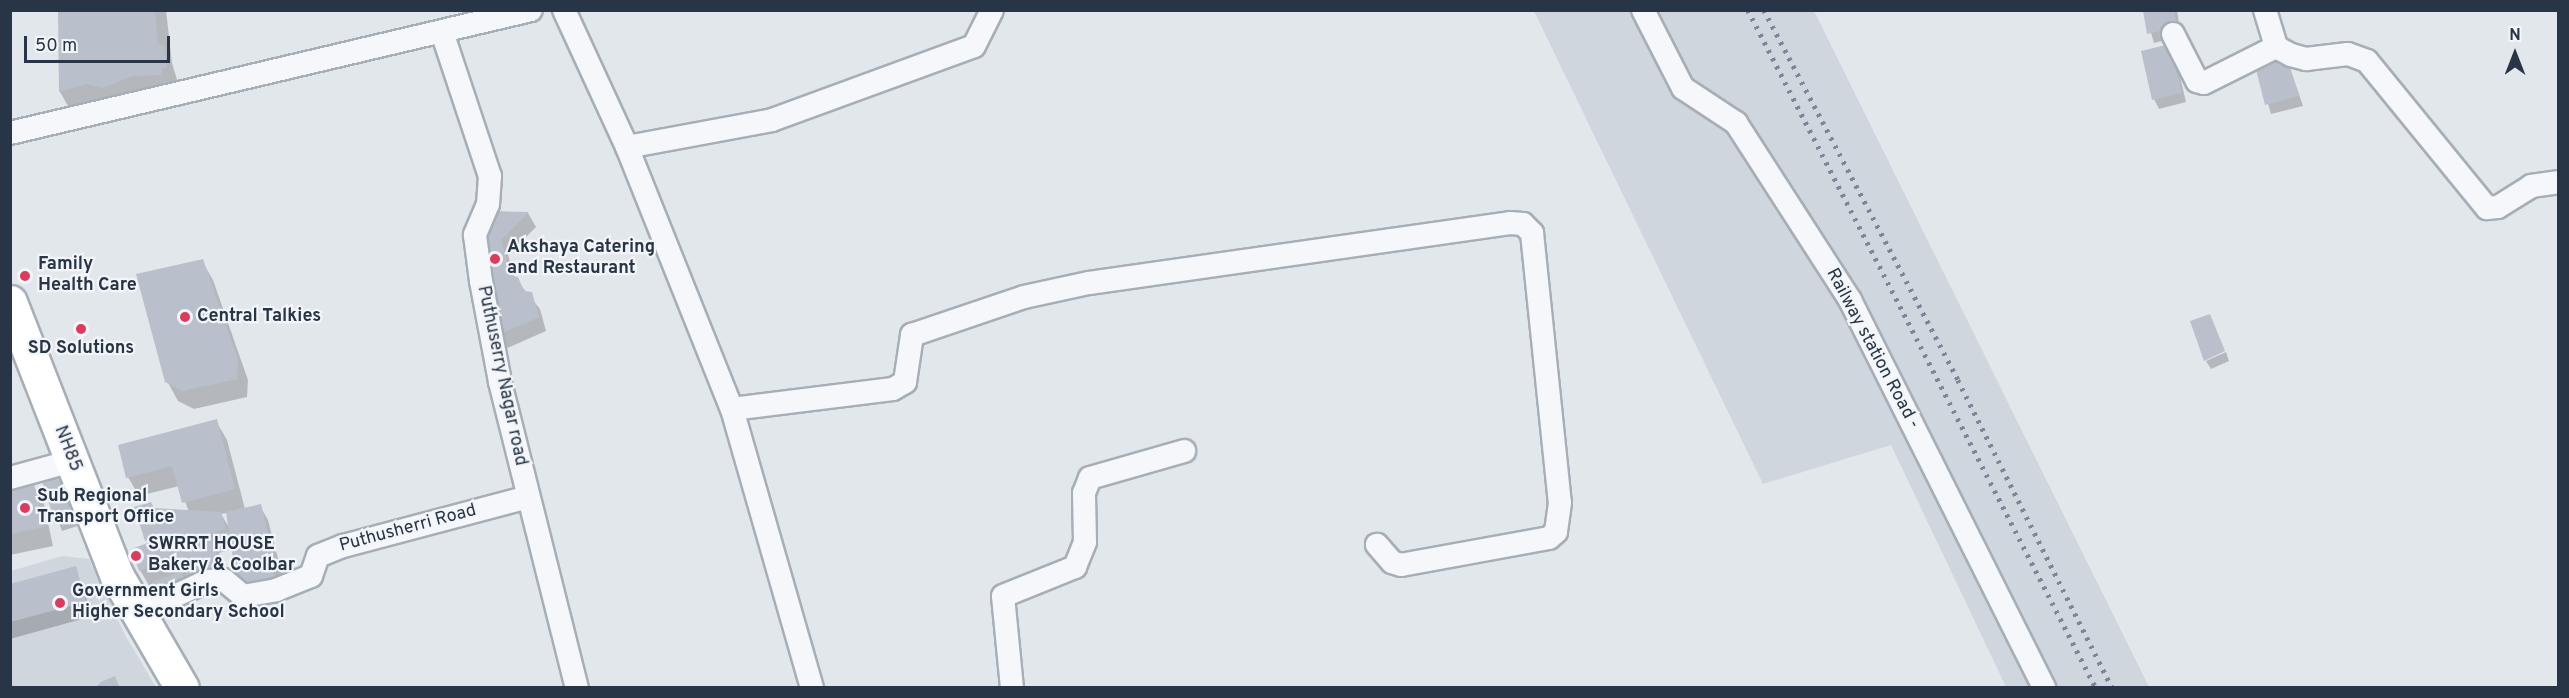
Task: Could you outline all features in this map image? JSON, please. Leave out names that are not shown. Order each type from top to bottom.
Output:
[{"type":"main road","name":"NH85","points":[[10,302],[117,576],[182,687]]},
{"type":"street","points":[[10,133],[531,10]]},
{"type":"street","points":[[564,10],[627,147],[732,410],[812,687]]},
{"type":"street","points":[[627,147],[772,120],[974,46],[992,10]]},
{"type":"street","name":"Railway station Road -","points":[[1643,10],[1683,88],[1736,123],[1850,300],[2044,687]]},
{"type":"street","points":[[2265,10],[2276,46],[2306,59],[2348,54],[2367,61],[2487,208],[2498,207],[2531,186],[2559,182]]},
{"type":"street","name":"Puthuserry Nagar road","points":[[442,32],[490,176],[488,204],[475,235],[500,382],[577,687]]},
{"type":"street","points":[[2173,34],[2198,81],[2204,83],[2276,46]]},
{"type":"street","points":[[732,410],[893,389],[905,382],[912,335],[1024,297],[1111,280],[1510,223],[1523,224],[1533,233],[1560,503],[1556,532],[1549,538],[1401,565],[1392,562],[1377,546]]},
{"type":"street","points":[[1012,687],[1003,596],[1075,567],[1085,542],[1084,493],[1090,478],[1184,451]]},
{"type":"street","points":[[10,478],[72,461]]},
{"type":"street","name":"Puthusherri Road","points":[[138,612],[207,581],[224,580],[243,596],[276,590],[311,576],[318,556],[343,546],[528,497]]},
{"type":"shaded area","points":[[1534,11],[1814,11],[2149,687],[2006,687],[1891,445],[1763,484]]},
{"type":"shaded area","name":"Government Girls Higher Secondary School","points":[[62,556],[89,559],[125,635],[156,687],[11,688],[11,571]]},
{"type":"building","points":[[58,10],[155,10],[158,43],[164,46],[167,67],[162,69],[162,75],[132,76],[103,88],[87,84],[59,92]]},
{"type":"building","points":[[2174,10],[2177,27],[2147,34],[2143,11]]},
{"type":"building","points":[[2170,44],[2182,93],[2152,100],[2141,51]]},
{"type":"building","points":[[2284,54],[2299,96],[2265,105],[2255,66]]},
{"type":"building","name":"Akshaya Catering and Restaurant","points":[[494,211],[529,212],[501,240],[511,276],[518,277],[524,291],[532,292],[539,317],[496,336],[481,242]]},
{"type":"building","name":"Central Talkies","points":[[203,259],[238,360],[237,379],[182,391],[165,382],[136,274]]},
{"type":"building","points":[[2210,314],[2225,351],[2204,361],[2190,321]]},
{"type":"building","points":[[217,419],[235,489],[182,503],[172,466],[126,478],[118,445]]},
{"type":"building","points":[[70,472],[83,513],[55,522],[42,481]]},
{"type":"building","name":"Sub Regional Transport Office","points":[[34,484],[44,527],[10,534],[10,489]]},
{"type":"building","points":[[151,502],[154,508],[221,512],[226,529],[178,543],[174,532],[145,541],[134,507]]},
{"type":"building","points":[[261,504],[274,558],[274,580],[254,588],[236,579],[226,512]]},
{"type":"building","points":[[173,534],[178,545],[210,535],[222,569],[189,581],[180,557],[139,571],[131,549]]},
{"type":"building","points":[[76,566],[86,602],[10,622],[10,584]]},
{"type":"building","points":[[181,572],[186,585],[157,595],[152,582]]},
{"type":"building","points":[[115,676],[120,688],[95,688],[101,682]]},
{"type":"railway","points":[[1748,10],[2096,688]]},
{"type":"railway","points":[[1764,10],[1958,380],[2112,688]]},
{"type":"place","name":"Akshaya Catering and Restaurant","points":[[495,259]]},
{"type":"place","name":"Family Health Care","points":[[25,276]]},
{"type":"place","name":"Central Talkies","points":[[185,317]]},
{"type":"place","name":"SD Solutions","points":[[81,329]]},
{"type":"place","name":"Sub Regional Transport Office","points":[[25,508]]},
{"type":"place","name":"SWRRT HOUSE Bakery & Coolbar","points":[[136,556]]},
{"type":"place","name":"Government Girls Higher Secondary School","points":[[60,603]]}]
